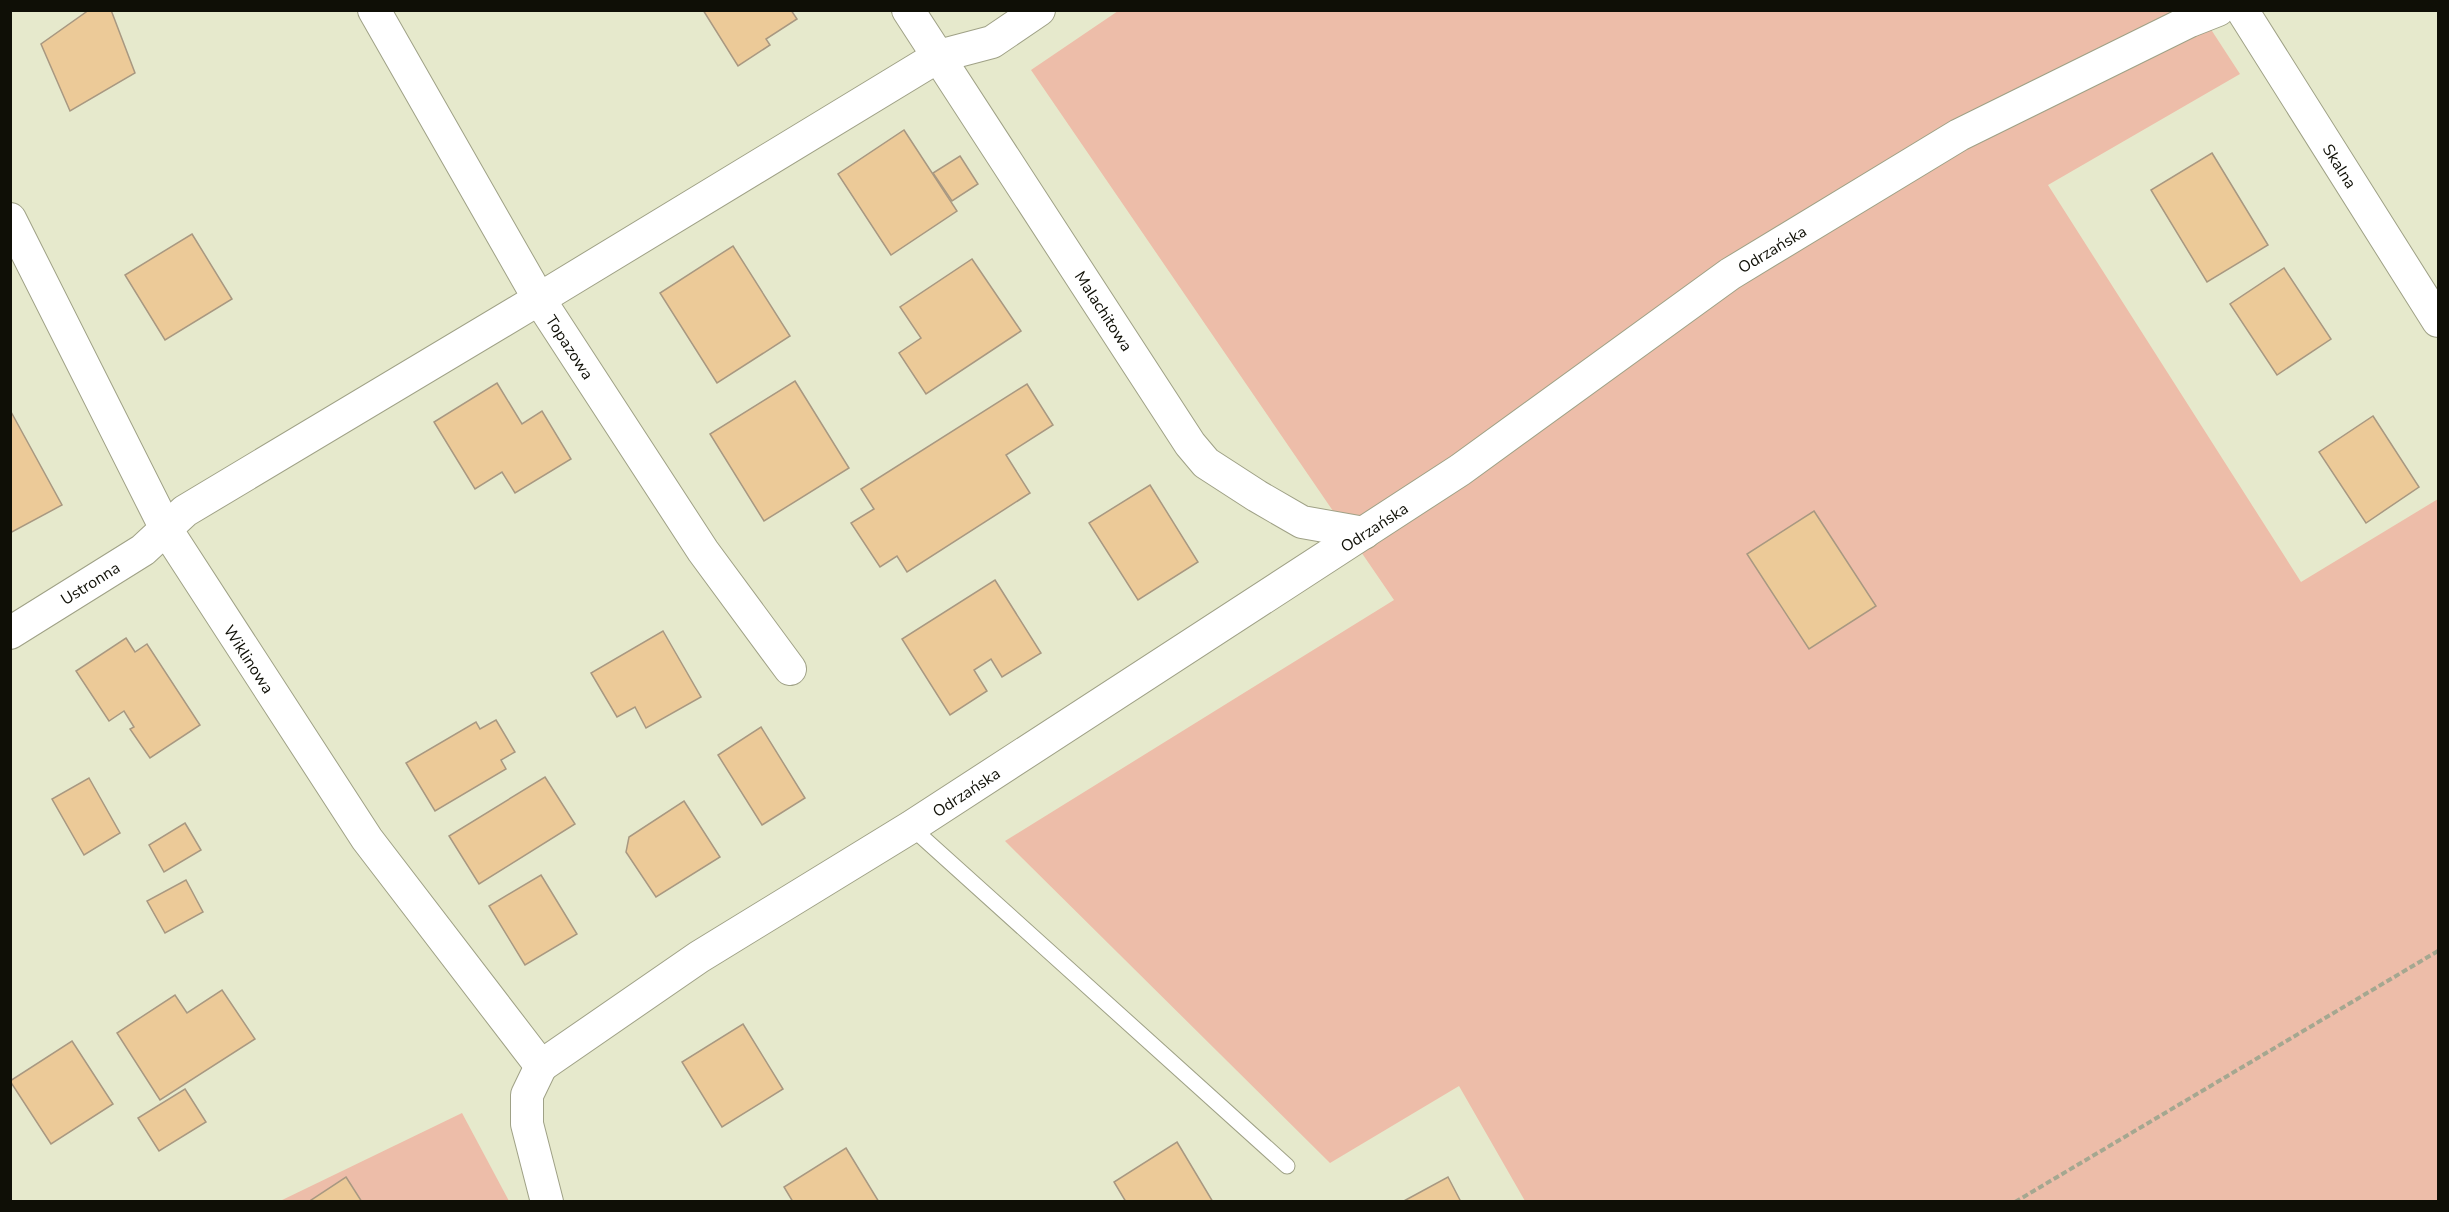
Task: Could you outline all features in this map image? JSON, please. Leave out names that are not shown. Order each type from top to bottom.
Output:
[{"type":"street","name":"Topazowa","points":[[374,10],[539,299],[703,551],[790,669]]},
{"type":"street","name":"Malachitowa","points":[[908,10],[1190,444],[1206,463],[1302,522],[1364,533]]},
{"type":"street","name":"Ustronna","points":[[10,633],[143,550],[185,511],[939,56],[992,42],[1039,10]]},
{"type":"street","name":"Odrzańska","points":[[541,1066],[699,957],[911,827],[1460,470],[1740,268],[1959,135],[2190,21],[2218,10]]},
{"type":"street","name":"Skalna","points":[[2242,10],[2439,321]]},
{"type":"street","name":"Wiklinowa","points":[[10,219],[166,529],[367,839],[541,1066]]},
{"type":"street","points":[[541,1066],[527,1095],[526,1124],[547,1202]]},
{"type":"lane","points":[[911,827],[1287,1166]]},
{"type":"path","points":[[2014,1202],[2439,951]]},
{"type":"shaded area","points":[[1118,11],[2199,11],[2240,74],[2048,185],[2301,582],[2438,499],[2438,1201],[1525,1201],[1459,1086],[1330,1163],[1005,841],[1394,600],[1031,70]]},
{"type":"shaded area","points":[[462,1113],[509,1201],[278,1202]]},
{"type":"building","points":[[89,10],[111,10],[135,73],[70,111],[41,44]]},
{"type":"building","points":[[703,10],[791,10],[797,19],[766,39],[770,45],[738,66]]},
{"type":"building","points":[[904,130],[957,211],[891,255],[838,174]]},
{"type":"building","points":[[2212,153],[2268,245],[2207,282],[2151,190]]},
{"type":"building","points":[[960,156],[978,184],[952,201],[933,173]]},
{"type":"building","points":[[192,234],[232,299],[165,340],[125,275]]},
{"type":"building","points":[[733,246],[790,336],[717,383],[660,293]]},
{"type":"building","points":[[972,259],[1021,331],[926,394],[899,353],[921,338],[900,307]]},
{"type":"building","points":[[2284,268],[2331,339],[2277,375],[2230,304]]},
{"type":"building","points":[[795,381],[849,468],[764,521],[710,434]]},
{"type":"building","points":[[497,383],[522,424],[542,411],[571,459],[515,493],[502,472],[475,489],[434,422]]},
{"type":"building","points":[[1027,384],[1053,425],[1006,455],[1030,493],[907,572],[897,556],[880,567],[851,523],[874,509],[861,489]]},
{"type":"building","points":[[10,410],[62,505],[10,533]]},
{"type":"building","points":[[2373,416],[2419,487],[2366,523],[2319,452]]},
{"type":"building","points":[[1150,485],[1198,562],[1138,600],[1089,523]]},
{"type":"building","points":[[1814,511],[1876,606],[1809,649],[1747,554]]},
{"type":"building","points":[[995,580],[1041,653],[1002,677],[991,659],[974,670],[987,691],[950,715],[902,639]]},
{"type":"building","points":[[663,631],[701,697],[646,728],[635,707],[617,717],[591,673]]},
{"type":"building","points":[[126,638],[135,652],[147,644],[200,725],[150,758],[130,729],[134,727],[124,711],[109,721],[76,671]]},
{"type":"building","points":[[496,720],[515,752],[501,760],[506,769],[435,811],[406,763],[476,722],[480,729]]},
{"type":"building","points":[[761,727],[805,798],[762,825],[718,755]]},
{"type":"building","points":[[545,777],[575,824],[479,884],[449,836]]},
{"type":"building","points":[[89,778],[120,833],[84,855],[52,799]]},
{"type":"building","points":[[684,801],[720,857],[656,897],[626,852],[629,837]]},
{"type":"building","points":[[185,823],[201,850],[164,872],[149,845]]},
{"type":"building","points":[[541,875],[577,934],[525,965],[489,906]]},
{"type":"building","points":[[186,880],[203,912],[165,933],[147,901]]},
{"type":"building","points":[[222,990],[255,1039],[160,1100],[117,1033],[175,995],[187,1013]]},
{"type":"building","points":[[743,1024],[783,1089],[722,1127],[682,1062]]},
{"type":"building","points":[[72,1041],[113,1104],[51,1144],[10,1081]]},
{"type":"building","points":[[185,1089],[206,1122],[159,1151],[138,1118]]},
{"type":"building","points":[[1177,1142],[1213,1202],[1126,1202],[1114,1182]]},
{"type":"building","points":[[846,1148],[879,1202],[793,1202],[784,1187]]},
{"type":"building","points":[[346,1177],[362,1202],[313,1202],[311,1200]]},
{"type":"building","points":[[1448,1177],[1461,1202],[1402,1202]]}]
